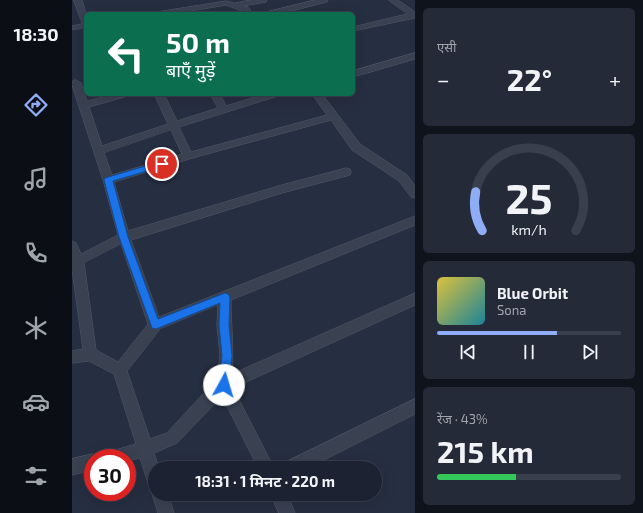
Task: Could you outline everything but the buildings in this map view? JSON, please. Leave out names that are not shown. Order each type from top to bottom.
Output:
[{"type":"street","points":[[84,20],[76,1],[89,0]]},
{"type":"street","points":[[236,5],[263,0]]},
{"type":"street","points":[[278,12],[324,0]]},
{"type":"street","points":[[393,0],[415,15]]},
{"type":"street","points":[[168,12],[225,2],[245,9],[247,12]]},
{"type":"street","points":[[355,29],[415,15]]},
{"type":"street","points":[[72,28],[84,25]]},
{"type":"street","points":[[355,73],[415,56]]},
{"type":"street","points":[[78,82],[83,105],[99,151],[124,237],[156,325]]},
{"type":"street","points":[[83,105],[96,103],[119,96]]},
{"type":"street","points":[[160,96],[175,125],[188,156]]},
{"type":"street","points":[[217,96],[224,110]]},
{"type":"street","points":[[99,151],[175,125],[270,96]]},
{"type":"street","points":[[319,96],[356,147],[403,178],[415,194]]},
{"type":"street","points":[[108,180],[188,156],[334,116]]},
{"type":"street","points":[[75,262],[124,237],[282,189],[346,172]]},
{"type":"street","points":[[120,370],[156,325],[415,220]]},
{"type":"street","points":[[72,246],[90,354]]},
{"type":"street","points":[[225,297],[224,325],[227,356],[224,385],[262,461]]},
{"type":"street","points":[[136,451],[172,438],[224,385],[415,299]]},
{"type":"street","points":[[72,357],[90,354],[120,370],[149,461]]},
{"type":"street","points":[[306,461],[415,406]]},
{"type":"street","points":[[72,467],[84,464]]},
{"type":"street","points":[[162,501],[166,513]]},
{"type":"street","points":[[282,501],[287,513]]},
{"type":"route","points":[[162,164],[108,180],[124,237],[156,325],[225,297],[224,325],[227,356],[224,385]]}]
